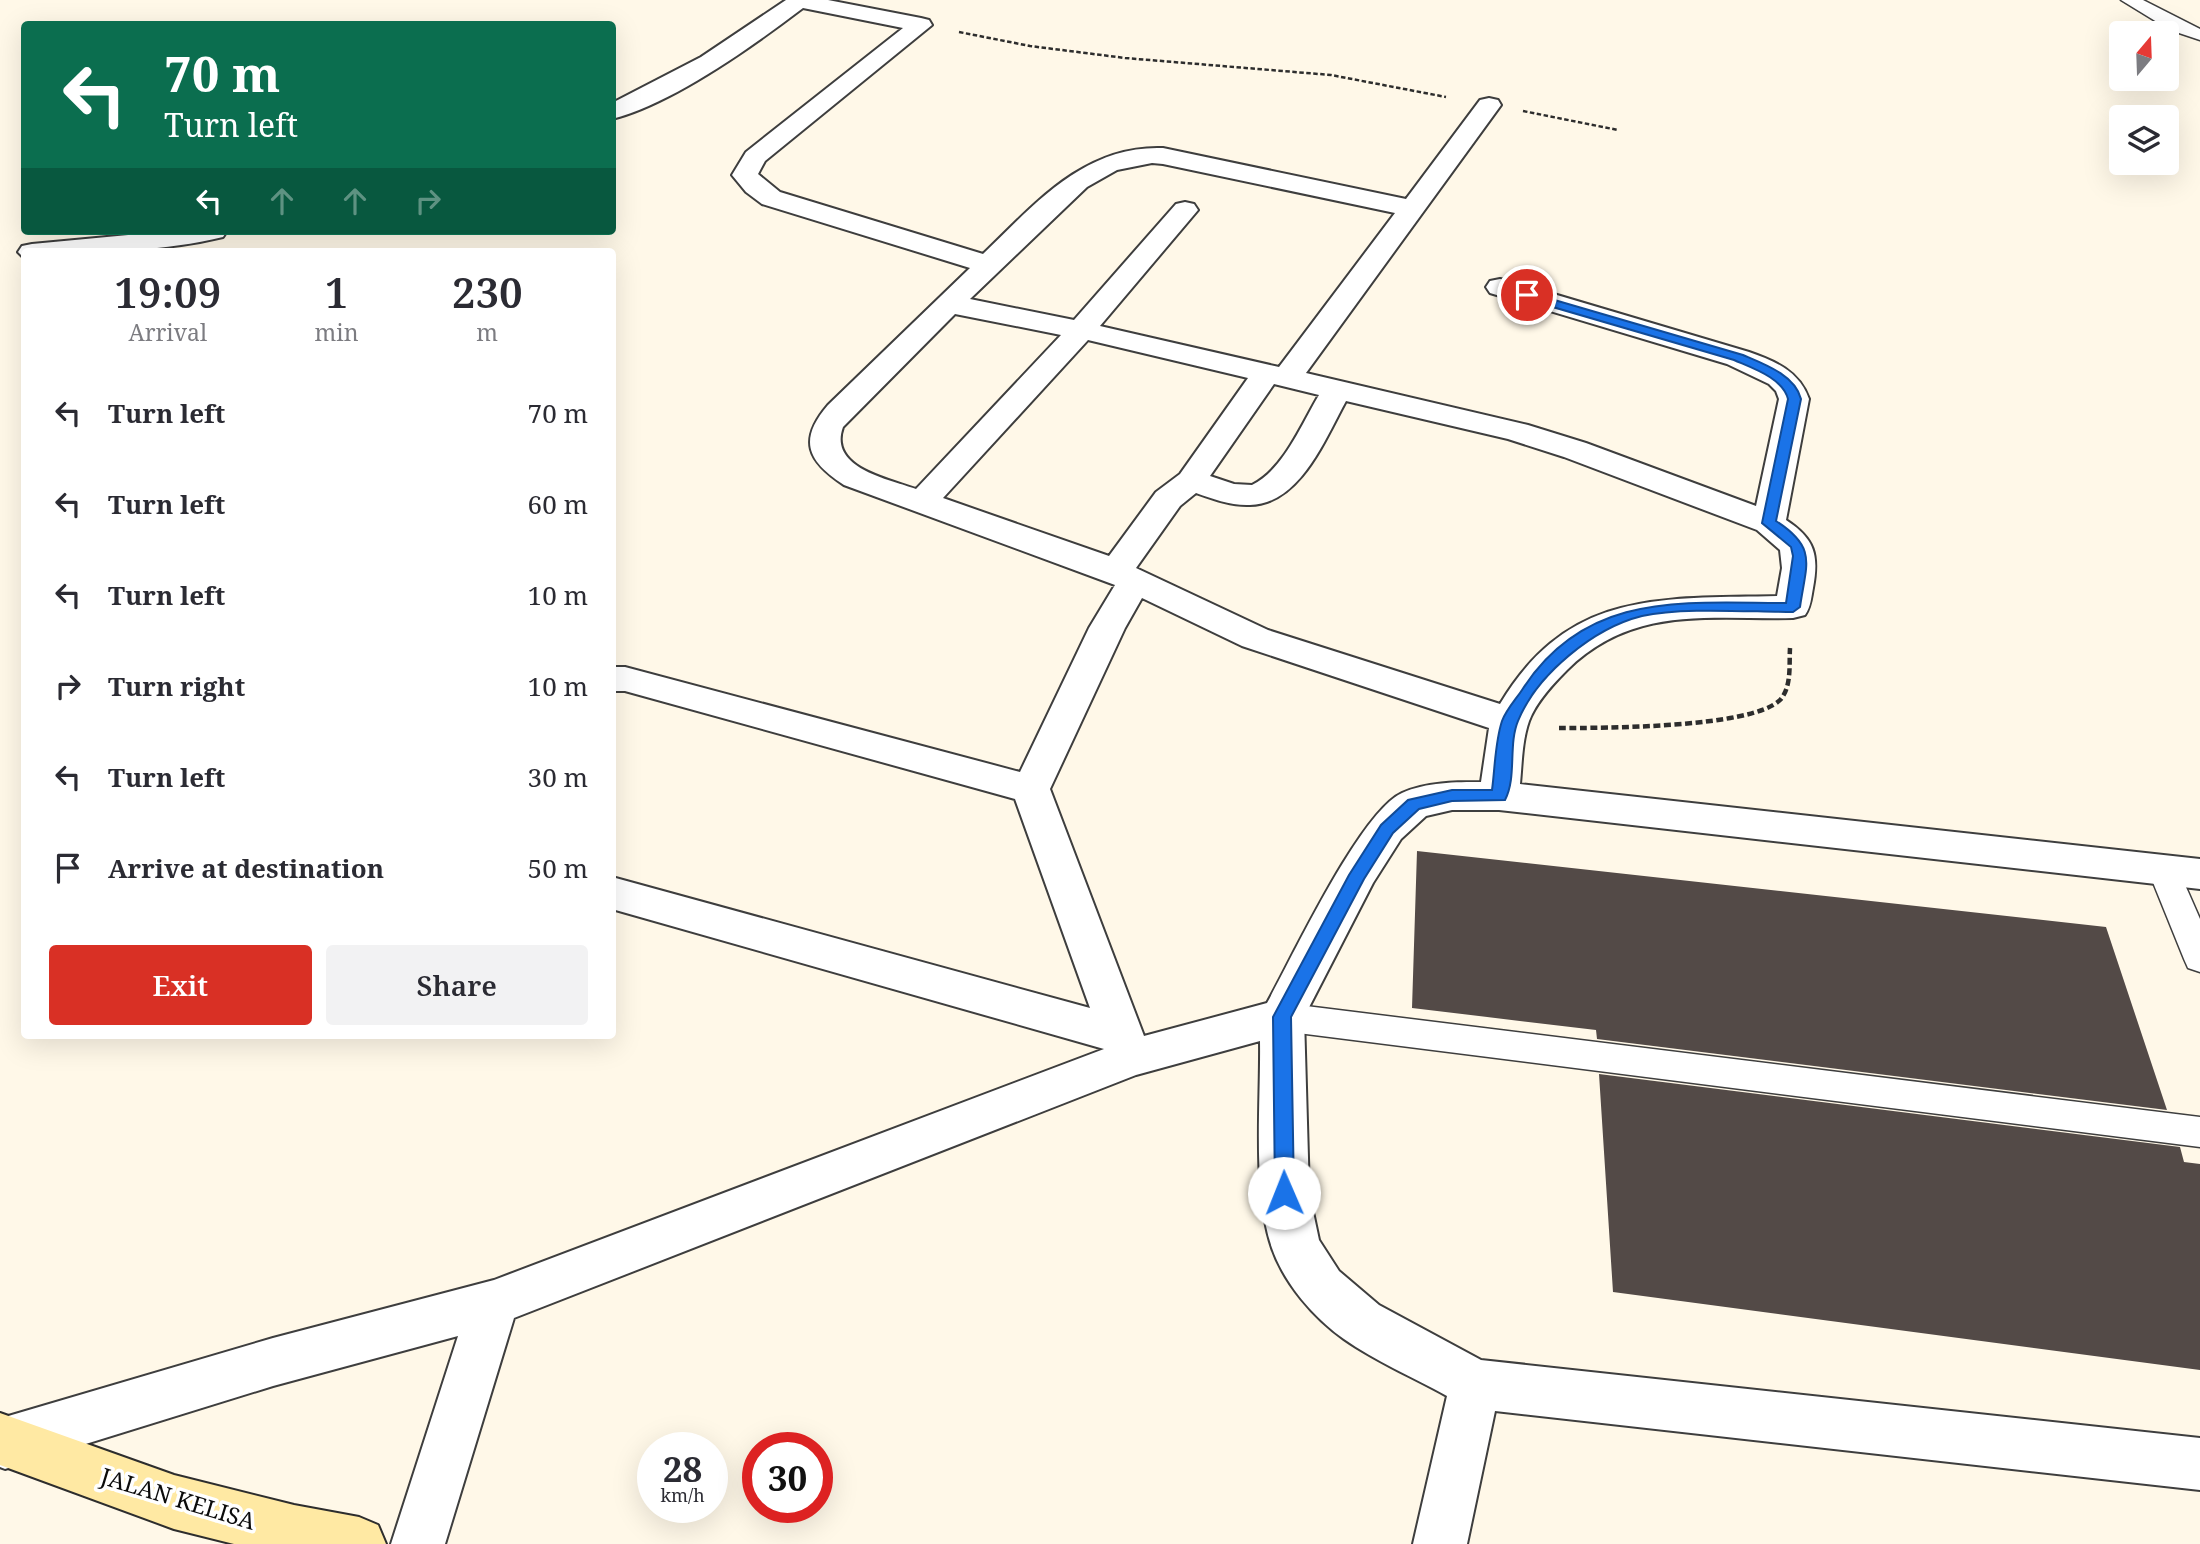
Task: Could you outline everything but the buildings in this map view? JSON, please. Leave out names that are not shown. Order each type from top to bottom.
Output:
[{"type":"main road","name":"JALAN KELISA","points":[[3,1441],[174,1502],[294,1532],[359,1544]]},
{"type":"street","points":[[616,110],[649,97],[713,60],[799,0],[920,24]]},
{"type":"street","points":[[920,24],[755,157],[745,175],[771,198],[987,264]]},
{"type":"street","points":[[1126,1046],[1031,789],[1107,628],[1125,576],[1168,499],[1191,481],[1278,376],[1414,209],[1489,105]]},
{"type":"street","points":[[1414,209],[1163,156],[1130,156],[1078,181],[987,264],[950,304],[845,406],[825,431],[825,447],[836,466],[855,478],[1125,576],[1255,638],[1510,721]]},
{"type":"street","points":[[921,503],[1081,330],[1185,210]]},
{"type":"street","points":[[81,248],[173,240],[195,235]]},
{"type":"street","points":[[1500,287],[1738,358],[1767,370],[1784,382],[1792,390],[1794,399],[1769,523]]},
{"type":"street","points":[[950,304],[1081,330],[1539,437],[1769,523],[1798,546],[1800,556],[1793,607],[1669,608],[1644,611],[1621,618],[1581,639],[1556,658],[1535,681],[1510,721],[1499,796]]},
{"type":"street","points":[[1191,481],[1243,495],[1261,494],[1271,490],[1288,471],[1337,389]]},
{"type":"street","points":[[616,679],[625,679],[1031,789]]},
{"type":"street","points":[[2182,872],[1499,796],[1452,796],[1414,804],[1387,829],[1357,875],[1282,1017],[1284,1193],[1296,1247],[1322,1287],[1361,1322],[1475,1384],[2200,1464]]},
{"type":"street","points":[[616,894],[1126,1046]]},
{"type":"street","points":[[3,1441],[273,1362],[494,1303],[1126,1046],[1282,1017]]},
{"type":"street","points":[[418,1544],[494,1303]]},
{"type":"street","points":[[1440,1544],[1475,1384]]},
{"type":"lane","points":[[2130,0],[2176,26],[2200,35]]},
{"type":"lane","points":[[2182,872],[2200,959]]},
{"type":"lane","points":[[1282,1017],[2200,1132]]},
{"type":"path","points":[[920,24],[1030,46],[1113,57],[1331,75],[1618,130]]},
{"type":"path","points":[[1510,721],[1595,729],[1728,717],[1769,708],[1779,701],[1786,691],[1793,607]]},
{"type":"route","points":[[1284,1193],[1282,1017],[1357,875],[1387,829],[1414,804],[1452,796],[1499,796],[1510,721],[1535,681],[1556,658],[1581,639],[1621,618],[1644,611],[1704,607],[1793,607],[1800,556],[1798,546],[1769,523],[1794,399],[1792,390],[1767,370],[1738,358],[1527,295]]}]
